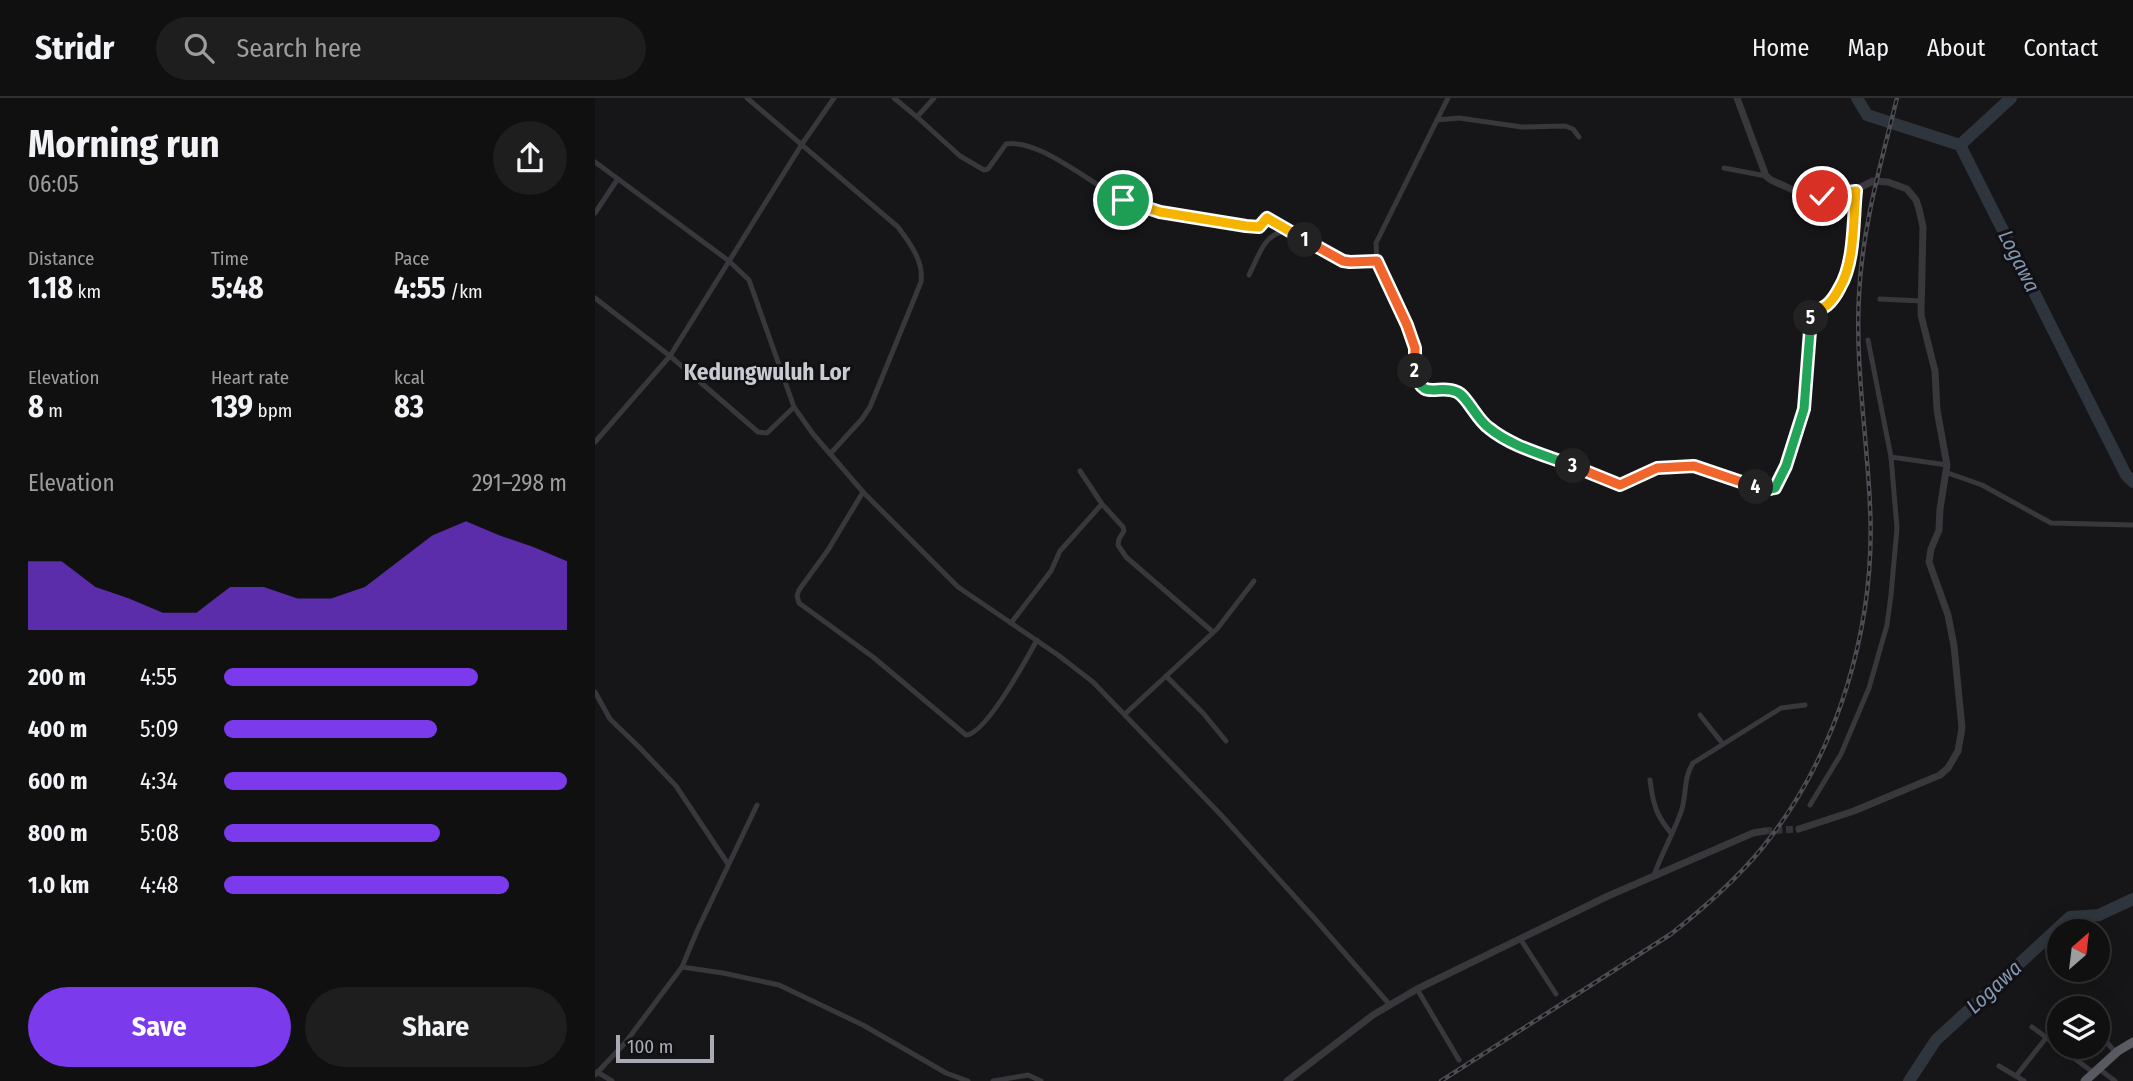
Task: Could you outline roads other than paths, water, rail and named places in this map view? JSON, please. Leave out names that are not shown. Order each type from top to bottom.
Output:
[{"type":"highway","points":[[2085,1081],[2116,1053],[2133,1042]]},
{"type":"street","points":[[747,98],[898,228],[909,242],[921,267],[921,282],[870,407],[830,454]]},
{"type":"street","points":[[595,442],[670,356],[802,144],[834,98]]},
{"type":"street","points":[[894,98],[960,156],[984,170],[988,169],[1006,144],[1018,144],[1051,155],[1123,200],[1160,212],[1251,227],[1260,226],[1267,218],[1343,261],[1377,261]]},
{"type":"street","points":[[917,117],[934,98]]},
{"type":"street","points":[[1448,98],[1378,237],[1375,248],[1377,261],[1397,300],[1415,348],[1415,370],[1419,384],[1430,391],[1450,390],[1460,393],[1481,422],[1506,439],[1620,485],[1657,468],[1694,466],[1746,485],[1770,489],[1777,486],[1804,409],[1812,315],[1832,299],[1846,274],[1856,191]]},
{"type":"street","points":[[1737,98],[1766,176]]},
{"type":"street","points":[[1437,120],[1459,118],[1523,127],[1565,126],[1573,129],[1579,137]]},
{"type":"street","points":[[595,162],[729,261],[751,284],[794,407],[863,492],[958,587],[1087,677],[1222,816],[1390,1005]]},
{"type":"street","points":[[1724,168],[1766,176],[1782,186],[1811,195],[1838,195],[1856,191],[1873,181],[1888,182],[1907,189],[1916,200],[1923,227],[1922,321],[1935,371],[1937,410],[1947,469],[1940,509],[1940,530],[1931,549],[1929,562],[1945,605],[1954,646],[1962,728],[1958,751],[1948,768],[1940,775],[1854,811],[1800,829]]},
{"type":"street","points":[[595,213],[617,180]]},
{"type":"street","points":[[1249,275],[1270,236],[1278,231],[1288,230]]},
{"type":"street","points":[[595,298],[670,356],[761,433],[767,433],[794,407]]},
{"type":"street","points":[[1880,299],[1921,301]]},
{"type":"street","points":[[1810,805],[1841,754],[1857,720],[1881,645],[1891,595],[1897,528],[1891,457],[1867,340]]},
{"type":"street","points":[[1891,457],[1947,469],[2051,523],[2133,525]]},
{"type":"street","points":[[1080,471],[1123,527],[1118,545],[1126,557],[1213,632]]},
{"type":"street","points":[[863,492],[828,550],[799,590],[799,603],[873,657],[966,735],[975,733],[993,710],[1037,640]]},
{"type":"street","points":[[1011,623],[1051,571],[1060,551],[1102,503]]},
{"type":"street","points":[[1125,715],[1213,632],[1254,581]]},
{"type":"street","points":[[1165,677],[1193,703],[1226,741]]},
{"type":"street","points":[[595,692],[610,719],[676,786],[728,864]]},
{"type":"street","points":[[1654,874],[1682,810],[1690,768],[1696,761],[1781,708],[1805,705]]},
{"type":"street","points":[[1700,715],[1724,744]]},
{"type":"street","points":[[1650,780],[1658,818],[1671,834]]},
{"type":"street","points":[[612,1081],[596,1072],[625,1043],[671,984],[757,805]]},
{"type":"street","points":[[1287,1081],[1373,1015],[1417,989],[1654,874],[1753,833],[1765,831]]},
{"type":"street","points":[[1521,940],[1556,994]]},
{"type":"street","points":[[681,967],[779,985],[863,1025],[946,1073],[968,1081]]},
{"type":"street","points":[[1417,989],[1459,1060]]},
{"type":"street","points":[[2032,1027],[2115,1081]]},
{"type":"street","points":[[2016,1076],[2046,1038]]},
{"type":"street","points":[[2110,1046],[2116,1053]]},
{"type":"street","points":[[1999,1066],[2024,1081]]},
{"type":"street","points":[[993,1081],[1028,1075],[1041,1081]]},
{"type":"street","points":[[1295,1075],[1302,1081]]},
{"type":"waterway","name":"Logawa","points":[[1857,98],[1867,115],[1960,145],[2126,475],[2133,482]]},
{"type":"waterway","points":[[1960,145],[2011,98]]},
{"type":"waterway","name":"Logawa","points":[[1909,1081],[1936,1040],[2070,917],[2099,915],[2133,899]]},
{"type":"tunnel","points":[[1765,831],[1799,829]]},
{"type":"railway","points":[[1441,1081],[1671,934],[1695,914],[1731,882],[1763,847],[1789,811],[1812,771],[1847,687],[1859,642],[1866,597],[1870,506],[1860,374],[1859,295],[1868,220],[1897,98]]},
{"type":"district","name":"Kedungwuluh Lor","points":[[767,372]]}]
